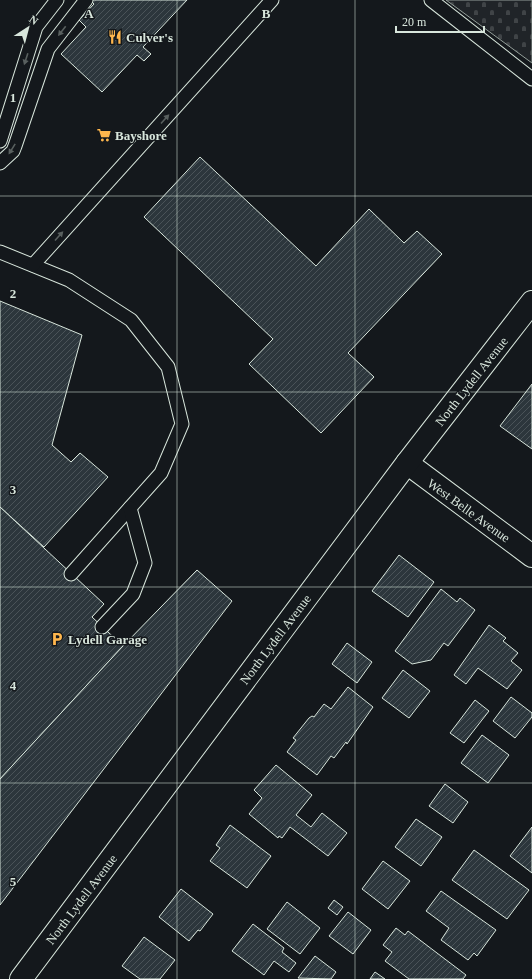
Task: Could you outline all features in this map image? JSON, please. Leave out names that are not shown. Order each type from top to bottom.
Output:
[{"type":"street","name":"North Lydell Avenue","points":[[21,979],[407,463],[532,302]]},
{"type":"street","name":"West Belle Avenue","points":[[407,463],[532,556]]},
{"type":"lane","points":[[0,141],[36,27],[57,0]]},
{"type":"lane","points":[[0,163],[13,151],[48,49],[86,0]]},
{"type":"lane","points":[[33,265],[272,0]]},
{"type":"lane","points":[[431,0],[532,79]]},
{"type":"lane","points":[[0,252],[69,280],[131,320],[168,367],[182,424],[161,473],[71,574]]},
{"type":"lane","points":[[102,627],[133,594],[145,562],[130,508]]},
{"type":"green space","points":[[446,0],[532,0],[532,63]]},
{"type":"building","name":"Culver's","points":[[90,0],[187,0],[143,47],[151,54],[144,61],[137,55],[102,92],[61,54],[86,27],[79,20],[94,4]]},
{"type":"building","points":[[200,157],[316,266],[369,209],[404,243],[417,231],[442,254],[348,353],[374,377],[321,433],[249,364],[273,339],[144,217]]},
{"type":"building","points":[[0,301],[82,335],[52,445],[71,462],[80,453],[108,477],[44,547],[0,507]]},
{"type":"building","points":[[532,384],[532,449],[500,426]]},
{"type":"building","name":"Lydell Garage","points":[[0,507],[104,604],[92,617],[123,646],[0,779]]},
{"type":"building","points":[[399,555],[434,582],[408,617],[372,591]]},
{"type":"building","points":[[197,570],[232,601],[0,905],[0,779],[123,646]]},
{"type":"building","points":[[441,589],[457,602],[460,598],[475,610],[448,646],[444,643],[431,660],[412,664],[395,651]]},
{"type":"building","points":[[489,625],[506,638],[503,641],[518,653],[511,661],[522,670],[507,689],[478,668],[466,684],[454,675]]},
{"type":"building","points":[[347,643],[372,662],[357,683],[332,664]]},
{"type":"building","points":[[403,670],[430,691],[409,718],[382,698]]},
{"type":"building","points":[[348,687],[373,707],[347,744],[346,742],[334,758],[331,756],[317,775],[287,752],[296,740],[293,738],[309,718],[312,716],[314,717],[324,704],[331,709]]},
{"type":"building","points":[[511,697],[532,713],[532,717],[515,738],[493,721]]},
{"type":"building","points":[[475,700],[489,711],[464,743],[450,733]]},
{"type":"building","points":[[482,735],[509,755],[488,783],[461,763]]},
{"type":"building","points":[[276,765],[312,795],[296,815],[311,827],[322,813],[347,833],[328,856],[290,827],[282,838],[279,836],[278,838],[249,814],[262,798],[254,790]]},
{"type":"building","points":[[445,784],[468,802],[453,823],[429,806]]},
{"type":"building","points":[[416,819],[442,837],[421,866],[395,847]]},
{"type":"building","points":[[230,825],[271,856],[247,888],[210,861],[220,848],[216,845]]},
{"type":"building","points":[[532,827],[532,873],[510,856]]},
{"type":"building","points":[[474,850],[529,890],[507,919],[452,880]]},
{"type":"building","points":[[383,861],[410,881],[388,909],[362,889]]},
{"type":"building","points":[[181,889],[213,914],[200,931],[198,930],[189,941],[159,917]]},
{"type":"building","points":[[441,891],[496,930],[477,956],[474,953],[468,960],[441,940],[449,928],[426,911]]},
{"type":"building","points":[[334,900],[343,907],[337,915],[328,908]]},
{"type":"building","points":[[287,902],[320,928],[300,954],[267,929]]},
{"type":"building","points":[[348,912],[371,930],[353,954],[329,936]]},
{"type":"building","points":[[253,924],[284,948],[282,952],[296,963],[289,972],[274,961],[264,975],[232,951]]},
{"type":"building","points":[[396,928],[405,935],[408,931],[466,975],[463,979],[409,979],[385,961],[392,952],[383,945]]},
{"type":"building","points":[[144,937],[175,960],[160,979],[140,979],[122,966]]},
{"type":"building","points":[[315,956],[336,972],[331,979],[298,978]]},
{"type":"building","points":[[375,972],[385,979],[370,979]]},
{"type":"place","name":"Culver's","points":[[115,37]]},
{"type":"place","name":"Bayshore","points":[[104,135]]},
{"type":"place","name":"Lydell Garage","points":[[57,639]]}]
